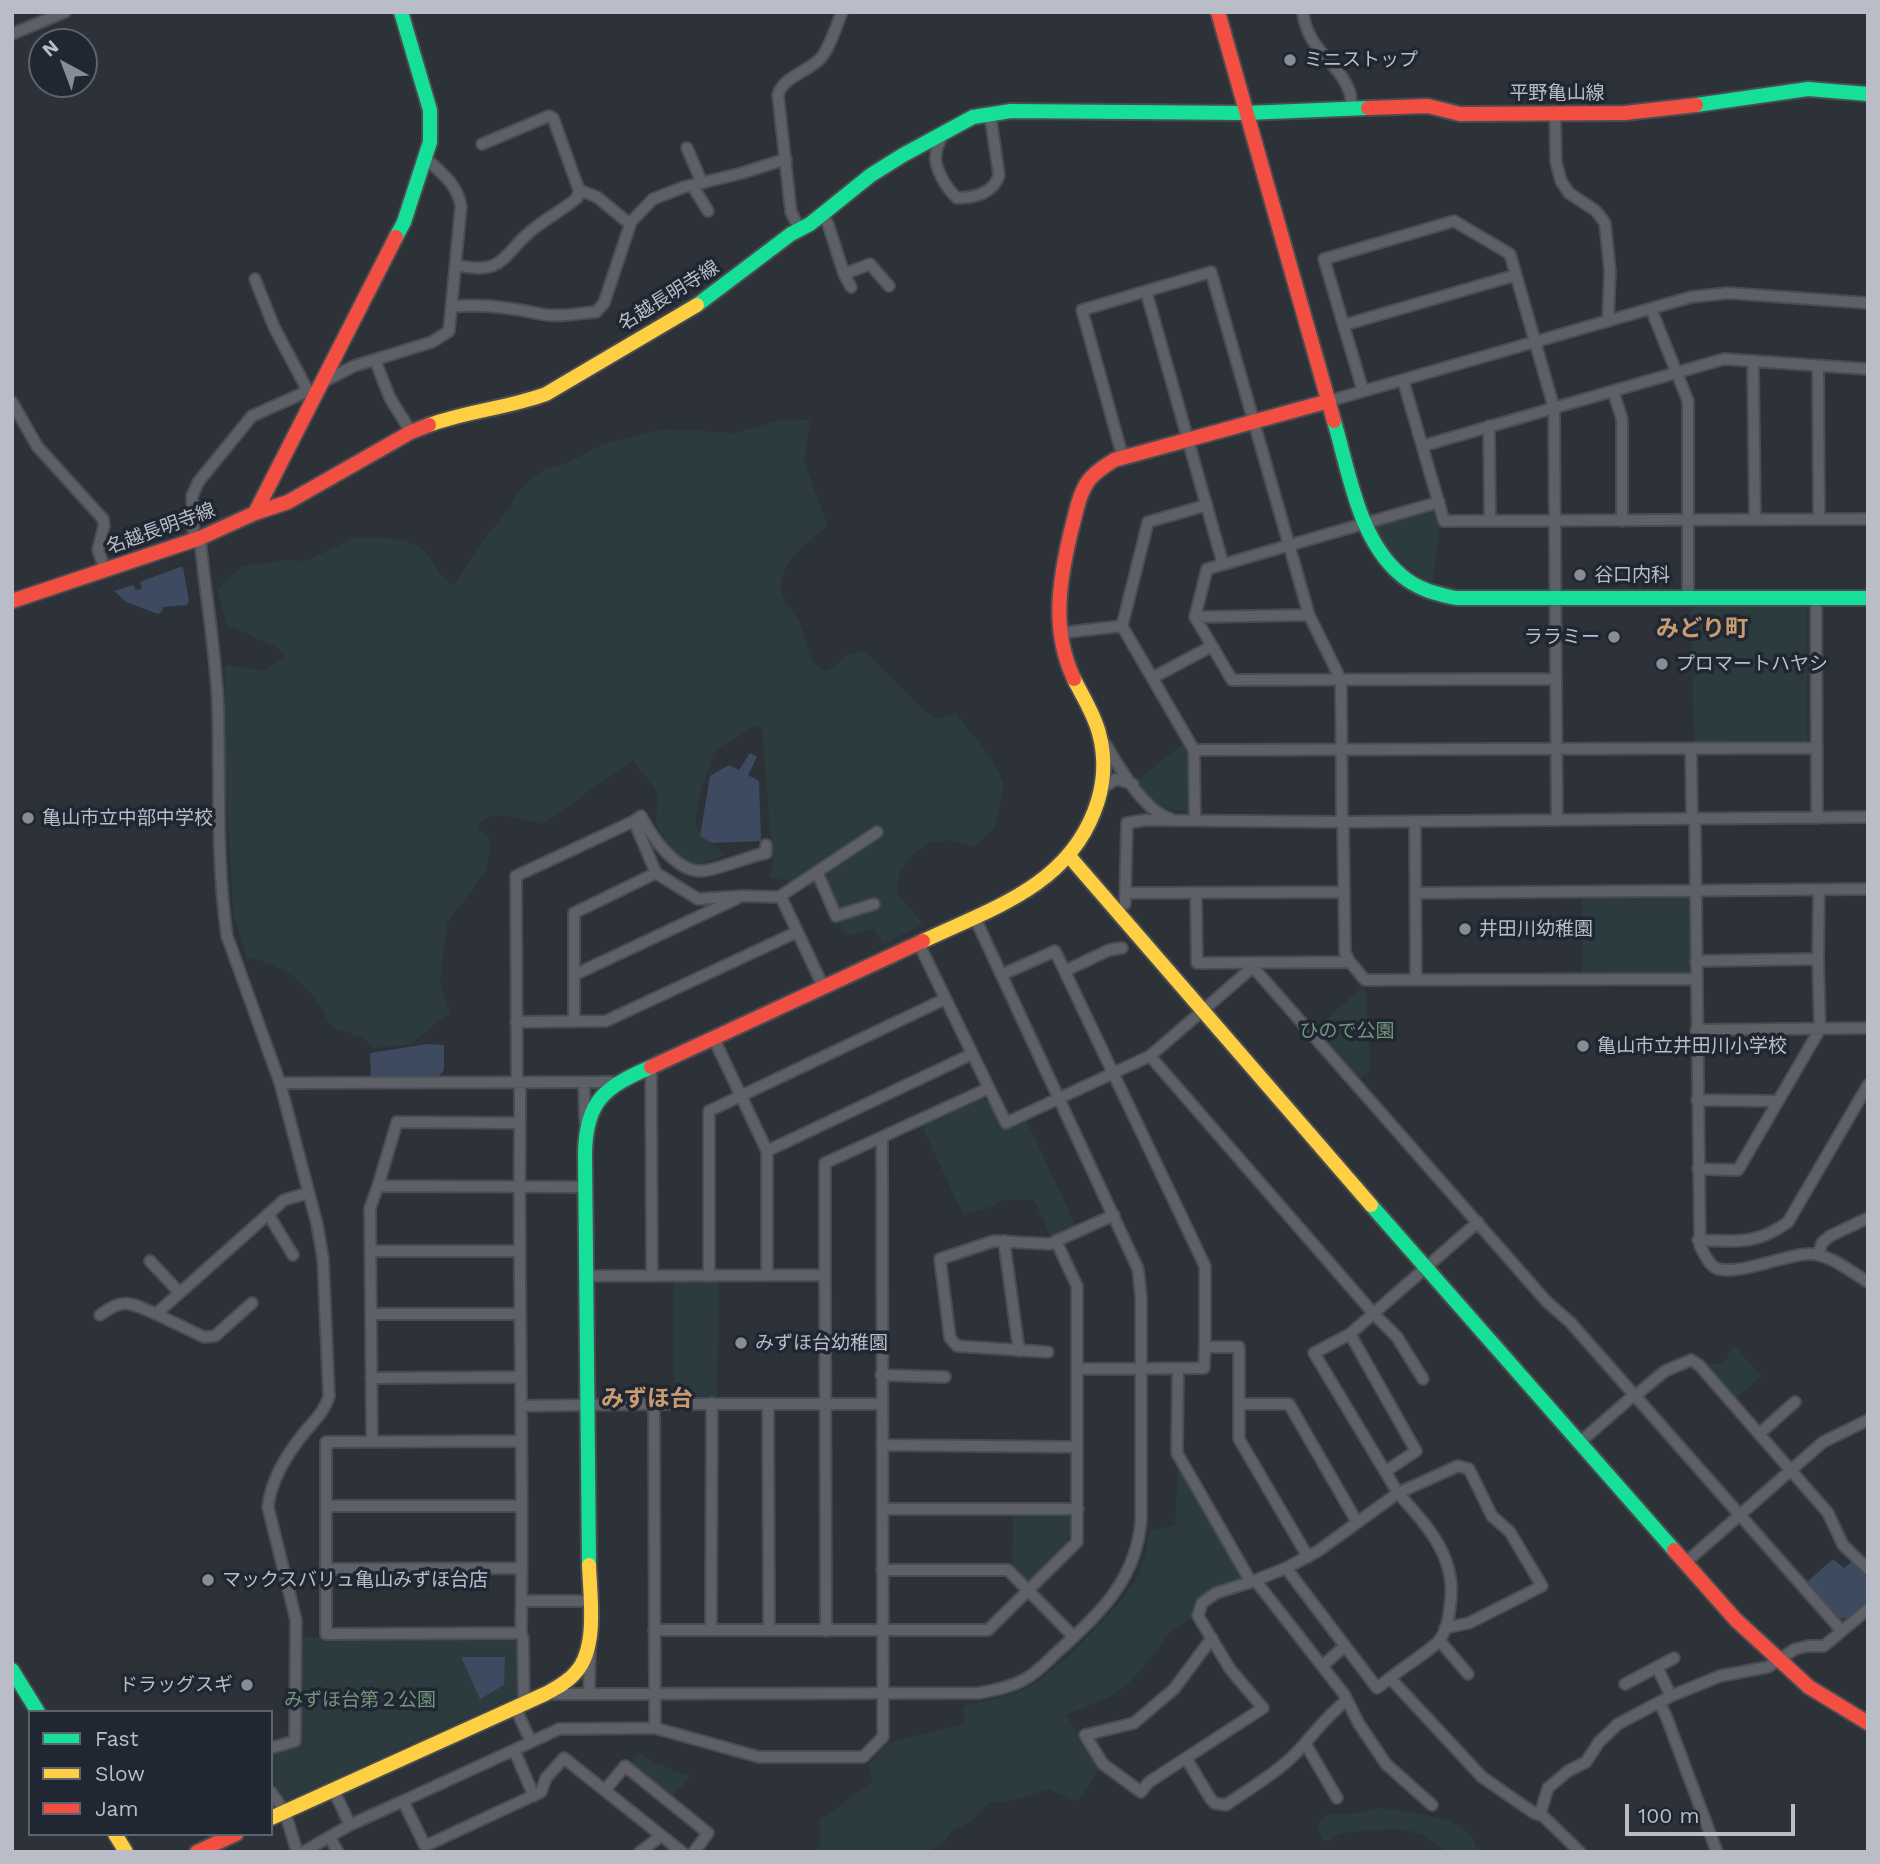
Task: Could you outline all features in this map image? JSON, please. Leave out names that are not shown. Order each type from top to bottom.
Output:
[{"type":"main road","points":[[255,513],[315,389],[404,222],[426,159],[430,142],[430,110],[401,12]]},
{"type":"main road","points":[[1218,12],[1365,524],[1388,565],[1410,582],[1431,593],[1456,598],[1868,598]]},
{"type":"main road","name":"平野亀山線","points":[[1246,113],[1428,106],[1460,114],[1625,113],[1808,89],[1868,94]]},
{"type":"main road","name":"名越長明寺線","points":[[12,601],[197,539],[255,513],[288,502],[411,432],[444,419],[521,403],[546,394],[691,310],[799,228],[810,224],[870,175],[973,117],[1011,111],[1155,110],[1246,113]]},
{"type":"main road","points":[[278,1815],[545,1694],[574,1676],[587,1658],[590,1640],[585,1187],[586,1126],[595,1101],[617,1082],[650,1069],[974,916],[1048,877],[1069,856],[1094,814],[1101,789],[1104,760],[1099,731],[1067,664],[1059,633],[1058,591],[1063,562],[1082,490],[1088,478],[1096,471],[1123,458],[1329,401]]},
{"type":"main road","points":[[1069,856],[1736,1620],[1809,1687],[1868,1723]]},
{"type":"main road","points":[[12,1670],[37,1710]]},
{"type":"main road","points":[[116,1836],[126,1852]]},
{"type":"main road","points":[[197,1852],[232,1836]]},
{"type":"street","points":[[12,34],[65,12]]},
{"type":"street","points":[[799,228],[791,212],[779,89],[820,59],[842,12]]},
{"type":"street","points":[[1303,12],[1308,35],[1345,83],[1350,93],[1352,110]]},
{"type":"street","points":[[1555,112],[1556,162],[1560,181],[1569,193],[1596,211],[1605,223],[1610,271],[1608,321]]},
{"type":"street","points":[[944,132],[935,157],[952,193],[957,198],[981,194],[996,184],[999,175],[990,114]]},
{"type":"street","points":[[456,265],[480,269],[498,264],[534,228],[573,202],[579,190],[553,118],[549,116],[482,144]]},
{"type":"street","points":[[687,148],[708,211]]},
{"type":"street","points":[[273,1747],[295,1741],[296,1620],[268,1507],[269,1496],[273,1482],[298,1441],[326,1406],[329,1396],[323,1259],[280,1083],[228,936],[221,876],[218,704],[192,496],[199,481],[252,416],[315,389],[354,366],[432,342],[445,335],[450,327],[460,199],[451,182],[426,159]]},
{"type":"street","points":[[452,307],[472,304],[564,315],[596,312],[604,303],[631,222],[653,199],[786,159]]},
{"type":"street","points":[[579,190],[597,197],[631,222]]},
{"type":"street","points":[[822,214],[851,287]]},
{"type":"street","points":[[1363,391],[1324,259],[1454,222],[1510,254],[1554,408],[1557,820]]},
{"type":"street","points":[[844,274],[870,264],[889,286]]},
{"type":"street","points":[[1123,458],[1082,310],[1211,272],[1309,615],[1341,680],[1345,953],[1365,980],[1696,979]]},
{"type":"street","points":[[1344,325],[1516,275]]},
{"type":"street","points":[[255,279],[274,327],[315,389]]},
{"type":"street","points":[[1146,291],[1223,564]]},
{"type":"street","points":[[1329,401],[1691,297],[1713,293],[1868,303]]},
{"type":"street","points":[[1651,309],[1688,401],[1688,599]]},
{"type":"street","points":[[1422,446],[1724,359],[1868,369]]},
{"type":"street","points":[[375,360],[390,398],[411,432]]},
{"type":"street","points":[[1753,362],[1755,520]]},
{"type":"street","points":[[1818,366],[1819,519]]},
{"type":"street","points":[[1403,380],[1444,521],[1868,519]]},
{"type":"street","points":[[1613,391],[1622,419],[1622,521]]},
{"type":"street","points":[[12,402],[37,446],[103,519],[104,526],[98,550],[105,570]]},
{"type":"street","points":[[1489,426],[1490,520]]},
{"type":"street","points":[[1439,502],[1207,569],[1195,617],[1232,680],[1555,679]]},
{"type":"street","points":[[1195,820],[1194,750],[1122,626],[1148,522],[1207,505]]},
{"type":"street","points":[[1816,596],[1817,818]]},
{"type":"street","points":[[1195,617],[1309,615]]},
{"type":"street","points":[[1059,633],[1122,626]]},
{"type":"street","points":[[1152,678],[1212,646]]},
{"type":"street","points":[[1099,731],[1149,808],[1177,821]]},
{"type":"street","points":[[1194,750],[1817,748]]},
{"type":"street","points":[[1691,750],[1698,1240],[1708,1261],[1717,1268],[1726,1270],[1808,1253],[1818,1255],[1868,1282]]},
{"type":"street","points":[[1101,789],[1116,779],[1133,784]]},
{"type":"street","points":[[531,1742],[519,1705],[523,1639],[520,1568],[520,1123],[516,1022],[516,876],[641,816],[675,862],[701,871],[766,853],[766,845]]},
{"type":"street","points":[[1345,892],[1187,892],[1125,899],[1127,823],[1195,820],[1343,822],[1868,817]]},
{"type":"street","points":[[634,821],[656,873],[698,899],[779,897],[877,832]]},
{"type":"street","points":[[1415,821],[1416,980]]},
{"type":"street","points":[[817,872],[836,916],[874,904]]},
{"type":"street","points":[[574,1022],[574,912],[656,873]]},
{"type":"street","points":[[1416,893],[1868,889]]},
{"type":"street","points":[[1698,1169],[1738,1170],[1820,1029],[1819,890]]},
{"type":"street","points":[[1196,894],[1197,963],[1254,965],[1350,962]]},
{"type":"street","points":[[574,975],[743,896]]},
{"type":"street","points":[[779,897],[823,986]]},
{"type":"street","points":[[545,1694],[965,1695],[1000,1689],[1030,1677],[1074,1637],[1117,1591],[1139,1544],[1141,1521],[1140,1282],[1134,1259],[974,916]]},
{"type":"street","points":[[516,1022],[606,1021],[797,932]]},
{"type":"street","points":[[918,942],[1006,1123],[1150,1056],[1254,965]]},
{"type":"street","points":[[1065,971],[1109,950],[1122,947]]},
{"type":"street","points":[[1001,975],[1055,951],[1205,1266],[1204,1368],[1078,1369]]},
{"type":"street","points":[[1696,961],[1818,959]]},
{"type":"street","points":[[1254,965],[1546,1302],[1570,1322],[1842,1631]]},
{"type":"street","points":[[709,1276],[709,1111],[945,999]]},
{"type":"street","points":[[1696,1030],[1868,1028]]},
{"type":"street","points":[[714,1039],[767,1151],[767,1275]]},
{"type":"street","points":[[767,1151],[972,1054]]},
{"type":"street","points":[[1150,1056],[1397,1337],[1423,1379]]},
{"type":"street","points":[[650,1069],[652,1276]]},
{"type":"street","points":[[280,1083],[617,1082]]},
{"type":"street","points":[[584,1083],[586,1126]]},
{"type":"street","points":[[1698,1240],[1751,1241],[1788,1223],[1868,1086]]},
{"type":"street","points":[[826,1631],[825,1163],[989,1088]]},
{"type":"street","points":[[1697,1100],[1777,1101]]},
{"type":"street","points":[[372,1442],[370,1208],[397,1122],[520,1123]]},
{"type":"street","points":[[303,1852],[350,1825],[559,1729],[655,1728],[759,1757],[863,1757],[883,1737],[882,1137]]},
{"type":"street","points":[[377,1186],[585,1187]]},
{"type":"street","points":[[156,1314],[284,1200],[308,1193]]},
{"type":"street","points":[[268,1214],[293,1255]]},
{"type":"street","points":[[1048,1352],[957,1346],[950,1338],[940,1259],[994,1241],[1050,1244],[1114,1215]]},
{"type":"street","points":[[1818,1255],[1822,1243],[1829,1236],[1868,1218]]},
{"type":"street","points":[[1286,1568],[1377,1688],[1439,1640],[1445,1628],[1452,1595],[1444,1550],[1432,1531],[1398,1493],[1314,1353],[1350,1334],[1478,1222]]},
{"type":"street","points":[[1004,1241],[1019,1351]]},
{"type":"street","points":[[654,1630],[988,1630],[1077,1542],[1077,1286],[1056,1241]]},
{"type":"street","points":[[370,1251],[519,1251]]},
{"type":"street","points":[[150,1261],[179,1292]]},
{"type":"street","points":[[585,1276],[825,1275]]},
{"type":"street","points":[[100,1315],[121,1302],[128,1303],[204,1337],[215,1336],[252,1303]]},
{"type":"street","points":[[371,1314],[519,1314]]},
{"type":"street","points":[[1350,1334],[1416,1451],[1386,1471]]},
{"type":"street","points":[[1205,1347],[1239,1347],[1239,1439],[1308,1557]]},
{"type":"street","points":[[1580,1442],[1665,1371],[1692,1360],[1828,1514],[1843,1545],[1868,1569]]},
{"type":"street","points":[[1178,1370],[1177,1453],[1253,1581],[1347,1700],[1359,1724],[1386,1764],[1432,1805]]},
{"type":"street","points":[[881,1376],[945,1377]]},
{"type":"street","points":[[371,1378],[520,1377]]},
{"type":"street","points":[[1759,1434],[1795,1402]]},
{"type":"street","points":[[654,1404],[655,1728]]},
{"type":"street","points":[[711,1630],[712,1404]]},
{"type":"street","points":[[768,1404],[769,1630]]},
{"type":"street","points":[[521,1406],[881,1404]]},
{"type":"street","points":[[1240,1404],[1289,1404],[1357,1522]]},
{"type":"street","points":[[1685,1563],[1823,1442],[1868,1420]]},
{"type":"street","points":[[521,1441],[326,1442],[326,1633],[521,1633]]},
{"type":"street","points":[[882,1445],[1077,1447]]},
{"type":"street","points":[[1212,1638],[1174,1689],[1134,1723],[1085,1735],[1103,1764],[1141,1792],[1149,1782],[1263,1708],[1230,1670],[1212,1638],[1198,1616],[1202,1602],[1308,1557],[1398,1493],[1458,1466],[1469,1469],[1492,1516],[1510,1532],[1542,1586],[1469,1623],[1445,1628]]},
{"type":"street","points":[[326,1506],[521,1506]]},
{"type":"street","points":[[883,1509],[1078,1509]]},
{"type":"street","points":[[327,1569],[520,1568]]},
{"type":"street","points":[[883,1570],[1009,1570],[1074,1637]]},
{"type":"street","points":[[522,1601],[588,1601]]},
{"type":"street","points":[[1540,1814],[1549,1788],[1556,1780],[1586,1762],[1599,1742],[1618,1724],[1671,1696],[1720,1676],[1768,1667],[1795,1649],[1824,1646],[1868,1609]]},
{"type":"street","points":[[589,1694],[590,1640]]},
{"type":"street","points":[[1439,1640],[1468,1674]]},
{"type":"street","points":[[1322,1666],[1345,1646]]},
{"type":"street","points":[[1625,1684],[1674,1658]]},
{"type":"street","points":[[1657,1667],[1671,1696]]},
{"type":"street","points":[[1390,1678],[1482,1777],[1534,1813],[1540,1814],[1574,1850]]},
{"type":"street","points":[[1186,1758],[1210,1798],[1226,1805],[1278,1770],[1305,1743],[1328,1714],[1347,1700]]},
{"type":"street","points":[[1659,1702],[1667,1716],[1717,1852]]},
{"type":"street","points":[[1305,1743],[1337,1798]]},
{"type":"street","points":[[514,1750],[534,1796]]},
{"type":"street","points":[[403,1801],[426,1849],[541,1792],[546,1778],[564,1758],[682,1852]]},
{"type":"street","points":[[605,1790],[625,1766],[708,1833],[694,1852]]},
{"type":"street","points":[[334,1791],[350,1825]]},
{"type":"street","points":[[278,1815],[297,1852]]},
{"type":"street","points":[[640,1852],[661,1836]]},
{"type":"street","points":[[330,1838],[338,1852]]},
{"type":"green space","points":[[785,419],[810,420],[804,463],[828,525],[802,548],[782,578],[784,599],[801,626],[813,660],[827,671],[848,655],[864,651],[934,719],[956,713],[993,761],[1004,784],[995,827],[975,847],[949,840],[930,843],[915,852],[899,874],[897,893],[923,924],[883,944],[874,929],[846,935],[823,893],[806,885],[769,877],[774,858],[762,727],[754,727],[715,750],[701,790],[696,822],[703,838],[727,854],[699,866],[680,858],[656,825],[657,796],[633,760],[543,824],[507,816],[489,817],[482,821],[477,828],[488,836],[490,845],[486,871],[447,924],[440,981],[450,1012],[411,1044],[374,1048],[365,1039],[330,1026],[316,1000],[298,981],[275,966],[247,957],[233,913],[224,757],[225,665],[265,671],[284,657],[276,647],[227,625],[217,589],[242,566],[287,560],[306,561],[354,538],[362,537],[399,540],[416,545],[454,586],[478,547],[510,507],[518,490],[546,469],[565,464],[604,444],[652,431],[670,429],[733,433]]},
{"type":"green space","points":[[1430,508],[1436,510],[1440,527],[1433,581],[1419,575],[1396,557],[1373,526]]},
{"type":"green space","points":[[1807,603],[1807,745],[1694,744],[1691,605]]},
{"type":"green space","points":[[1185,742],[1191,751],[1190,812],[1158,806],[1148,797],[1137,780]]},
{"type":"green space","points":[[1687,895],[1690,899],[1691,970],[1687,974],[1582,974],[1582,896]]},
{"type":"green space","name":"ひので公園","points":[[1361,988],[1366,990],[1370,1069],[1360,1078],[1316,1029]]},
{"type":"green space","points":[[980,1098],[989,1101],[1004,1129],[1026,1120],[1076,1226],[1051,1238],[1034,1200],[1002,1200],[993,1206],[963,1215],[921,1124]]},
{"type":"green space","points":[[673,1281],[719,1281],[717,1396],[674,1396]]},
{"type":"green space","points":[[1734,1345],[1761,1376],[1736,1399],[1705,1364],[1723,1364]]},
{"type":"green space","points":[[1178,1468],[1242,1574],[1241,1580],[1214,1588],[1195,1600],[1192,1618],[1171,1631],[1128,1684],[1112,1696],[1066,1715],[1100,1769],[1078,1802],[1048,1789],[1015,1800],[989,1803],[969,1823],[952,1831],[945,1840],[927,1852],[814,1852],[820,1846],[819,1820],[873,1782],[868,1765],[888,1743],[964,1724],[964,1706],[1007,1696],[1031,1686],[1055,1668],[1102,1622],[1134,1582],[1144,1557],[1149,1530],[1175,1526]]},
{"type":"green space","points":[[1013,1514],[1067,1515],[1072,1519],[1068,1542],[1031,1580],[1023,1580],[1012,1569]]},
{"type":"green space","name":"みずほ台第２公園","points":[[298,1637],[520,1639],[520,1694],[288,1800],[274,1785],[273,1750],[298,1743]]},
{"type":"green space","points":[[639,1753],[652,1762],[691,1776],[672,1797],[630,1764]]},
{"type":"green space","points":[[1376,1808],[1424,1814],[1450,1821],[1468,1832],[1479,1852],[1447,1852],[1425,1836],[1408,1830],[1341,1833],[1327,1842],[1321,1838],[1318,1823],[1327,1815],[1358,1813]]},
{"type":"water","points":[[183,567],[189,601],[187,605],[163,607],[158,614],[126,602],[114,591],[133,585],[136,590],[142,589],[140,582]]},
{"type":"water","points":[[750,753],[757,757],[748,775],[759,781],[761,841],[711,843],[700,836],[710,776],[729,765],[739,770]]},
{"type":"water","points":[[428,1044],[444,1045],[444,1070],[439,1076],[371,1076],[370,1053]]},
{"type":"water","points":[[1833,1559],[1844,1568],[1852,1562],[1868,1578],[1868,1601],[1847,1618],[1839,1619],[1807,1582]]},
{"type":"water","points":[[461,1657],[505,1657],[504,1685],[480,1699]]},
{"type":"traffic: fast","points":[[396,237],[404,222],[430,142],[430,110],[401,12]]},
{"type":"traffic: fast","points":[[1696,105],[1808,89],[1868,94]]},
{"type":"traffic: fast","points":[[697,305],[791,234],[810,224],[871,175],[973,117],[1011,111],[1246,113],[1368,108]]},
{"type":"traffic: fast","points":[[1334,421],[1350,482],[1374,543],[1401,575],[1434,593],[1456,598],[1868,598]]},
{"type":"traffic: fast","points":[[589,1565],[586,1135],[589,1120],[601,1098],[621,1081],[651,1067]]},
{"type":"traffic: fast","points":[[1371,1205],[1674,1550]]},
{"type":"traffic: fast","points":[[12,1670],[37,1710]]},
{"type":"traffic: slow","points":[[429,425],[546,394],[697,305]]},
{"type":"traffic: slow","points":[[923,941],[1023,893],[1064,859],[1081,838],[1097,802],[1103,763],[1097,726],[1074,679]]},
{"type":"traffic: slow","points":[[1069,856],[1371,1205]]},
{"type":"traffic: slow","points":[[273,1817],[545,1694],[569,1679],[583,1662],[590,1636],[589,1565]]},
{"type":"traffic: slow","points":[[116,1836],[126,1852]]},
{"type":"traffic: jam","points":[[1218,12],[1334,421]]},
{"type":"traffic: jam","points":[[1368,108],[1428,106],[1460,114],[1625,113],[1696,105]]},
{"type":"traffic: jam","points":[[255,513],[396,237]]},
{"type":"traffic: jam","points":[[1074,679],[1062,642],[1059,606],[1067,550],[1078,505],[1082,492],[1092,477],[1114,460],[1329,401]]},
{"type":"traffic: jam","points":[[12,601],[200,538],[255,513],[288,502],[411,432],[429,425]]},
{"type":"traffic: jam","points":[[651,1067],[923,941]]},
{"type":"traffic: jam","points":[[1674,1550],[1736,1620],[1809,1687],[1868,1723]]},
{"type":"traffic: jam","points":[[197,1852],[232,1836]]},
{"type":"place","name":"ミニストップ","points":[[1290,60]]},
{"type":"place","name":"谷口内科","points":[[1580,575]]},
{"type":"place","name":"ララミー","points":[[1614,637]]},
{"type":"place","name":"プロマートハヤシ","points":[[1662,664]]},
{"type":"place","name":"亀山市立中部中学校","points":[[28,818]]},
{"type":"place","name":"井田川幼稚園","points":[[1465,929]]},
{"type":"place","name":"亀山市立井田川小学校","points":[[1583,1046]]},
{"type":"place","name":"みずほ台幼稚園","points":[[741,1343]]},
{"type":"place","name":"マックスバリュ亀山みずほ台店","points":[[208,1580]]},
{"type":"place","name":"ドラッグスギ","points":[[247,1685]]},
{"type":"district","name":"みどり町","points":[[1702,629]]},
{"type":"district","name":"みずほ台","points":[[647,1399]]}]
